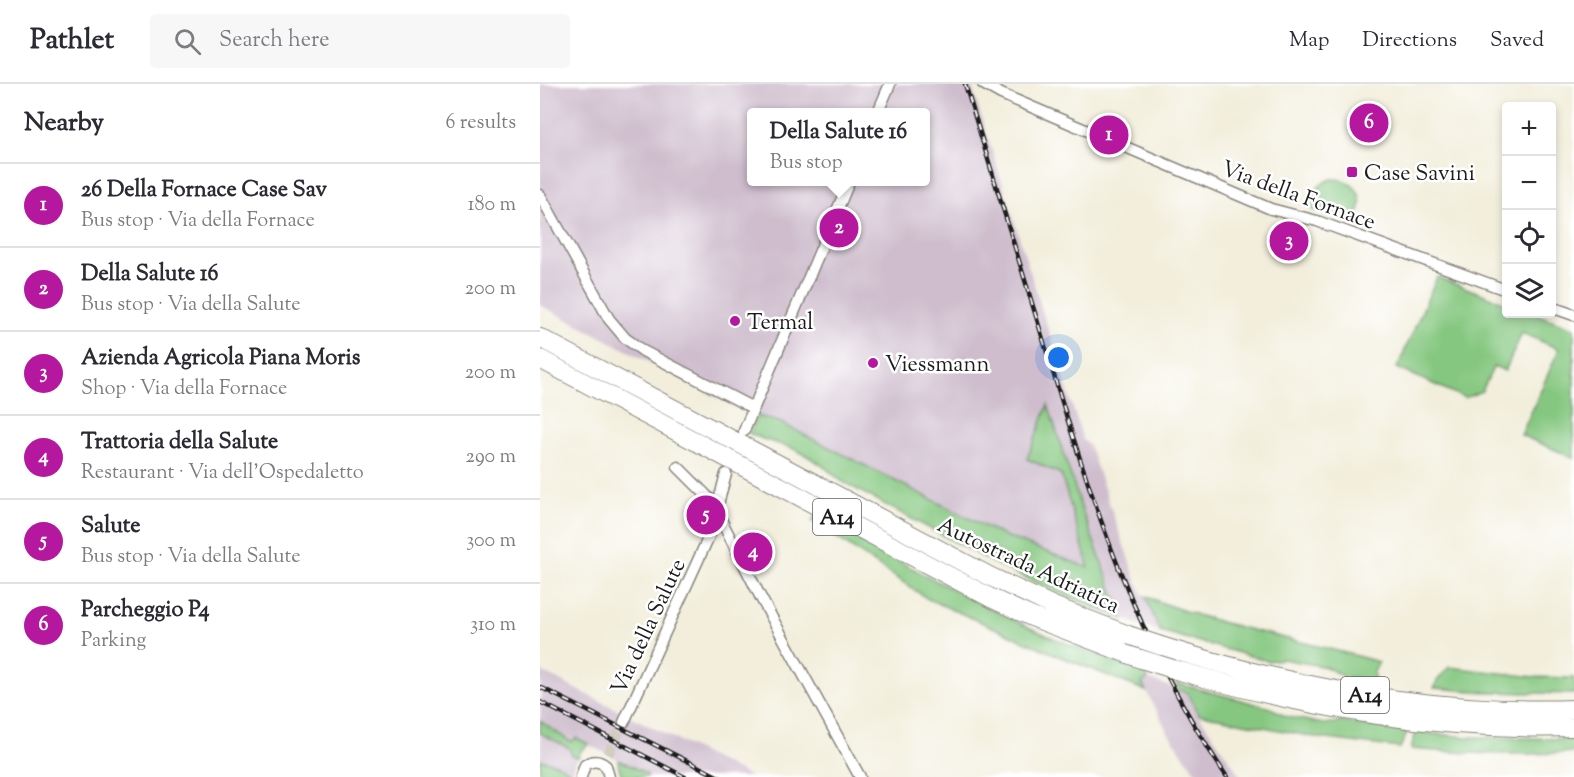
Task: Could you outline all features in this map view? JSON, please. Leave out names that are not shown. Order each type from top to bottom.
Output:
[{"type":"highway","name":"Autostrada Adriatica","points":[[540,338],[992,577],[1053,606],[1128,635],[1210,662],[1275,678],[1392,699],[1481,707],[1574,709]]},
{"type":"highway","name":"Autostrada Adriatica","points":[[540,359],[991,598],[1032,617],[1141,659],[1272,697],[1352,712],[1481,726],[1574,727]]},
{"type":"street","points":[[880,108],[890,84]]},
{"type":"street","name":"Via della Fornace","points":[[983,84],[1001,94],[1271,209],[1317,221],[1502,289]]},
{"type":"street","points":[[744,431],[847,186]]},
{"type":"street","points":[[541,201],[609,318],[625,338],[643,351],[753,408]]},
{"type":"street","points":[[1556,309],[1574,315]]},
{"type":"street","points":[[678,467],[707,496],[717,512],[761,598],[860,777]]},
{"type":"street","name":"Via della Salute","points":[[624,722],[707,543],[726,474]]},
{"type":"street","points":[[581,777],[582,769],[589,763],[605,758],[609,777]]},
{"type":"shaded area","points":[[540,84],[971,84],[1083,440],[1089,445],[1136,580],[1160,631],[1123,619],[1082,510],[1061,441],[1061,473],[1089,568],[1002,535],[779,422],[741,410],[540,305]]},
{"type":"shaded area","points":[[540,671],[751,777],[647,777],[647,774],[589,745],[581,751],[570,773],[573,777],[540,772]]},
{"type":"shaded area","points":[[1148,679],[1188,693],[1198,714],[1241,777],[1199,777],[1169,734],[1146,691],[1142,683]]},
{"type":"green space","points":[[1332,179],[1349,183],[1359,194],[1360,209],[1349,223],[1312,210],[1312,200],[1318,187]]},
{"type":"green space","points":[[1437,277],[1502,301],[1502,318],[1546,318],[1574,328],[1574,458],[1521,435],[1559,349],[1522,333],[1505,371],[1494,366],[1482,391],[1465,398],[1397,368]]},
{"type":"green space","points":[[1048,405],[1082,510],[1123,619],[998,565],[841,481],[819,463],[800,452],[749,433],[758,416],[779,422],[1002,535],[1089,568],[1061,474],[1027,459]]},
{"type":"green space","points":[[815,516],[1026,626],[1086,651],[1146,672],[1148,679],[1142,683],[1146,691],[928,599],[812,521]]},
{"type":"green space","points":[[1145,596],[1202,617],[1379,662],[1374,672],[1374,680],[1344,677],[1326,667],[1283,659],[1268,661],[1160,631]]},
{"type":"green space","points":[[1449,667],[1535,677],[1574,678],[1574,694],[1434,688]]},
{"type":"green space","points":[[1176,683],[1271,708],[1285,716],[1323,724],[1343,722],[1408,731],[1400,748],[1319,738],[1198,714],[1188,693],[1179,690]]},
{"type":"green space","points":[[540,721],[571,742],[576,738],[589,744],[581,751],[578,758],[572,755],[569,748],[540,733]]},
{"type":"green space","points":[[1416,732],[1467,737],[1574,739],[1574,752],[1493,754],[1411,749]]},
{"type":"green space","points":[[540,760],[563,767],[573,777],[540,777]]},
{"type":"green space","points":[[619,760],[647,774],[647,777],[622,777]]},
{"type":"tunnel","points":[[608,754],[624,722]]},
{"type":"railway","points":[[965,84],[1099,516],[1142,623],[1167,675],[1227,777]]},
{"type":"railway","points":[[540,687],[719,777]]},
{"type":"railway","points":[[540,702],[685,777]]},
{"type":"place","name":"Parcheggio P4","points":[[1369,123]]},
{"type":"place","name":"26 Della Fornace Case Sav","points":[[1109,135]]},
{"type":"place","name":"Case Savini","points":[[1352,172]]},
{"type":"place","name":"Della Salute 16","points":[[839,228]]},
{"type":"place","name":"Azienda Agricola Piana Moris","points":[[1289,241]]},
{"type":"place","name":"Termal","points":[[735,321]]},
{"type":"place","name":"Viessmann","points":[[873,363]]},
{"type":"place","name":"Salute","points":[[706,515]]},
{"type":"place","name":"Trattoria della Salute","points":[[753,552]]}]
